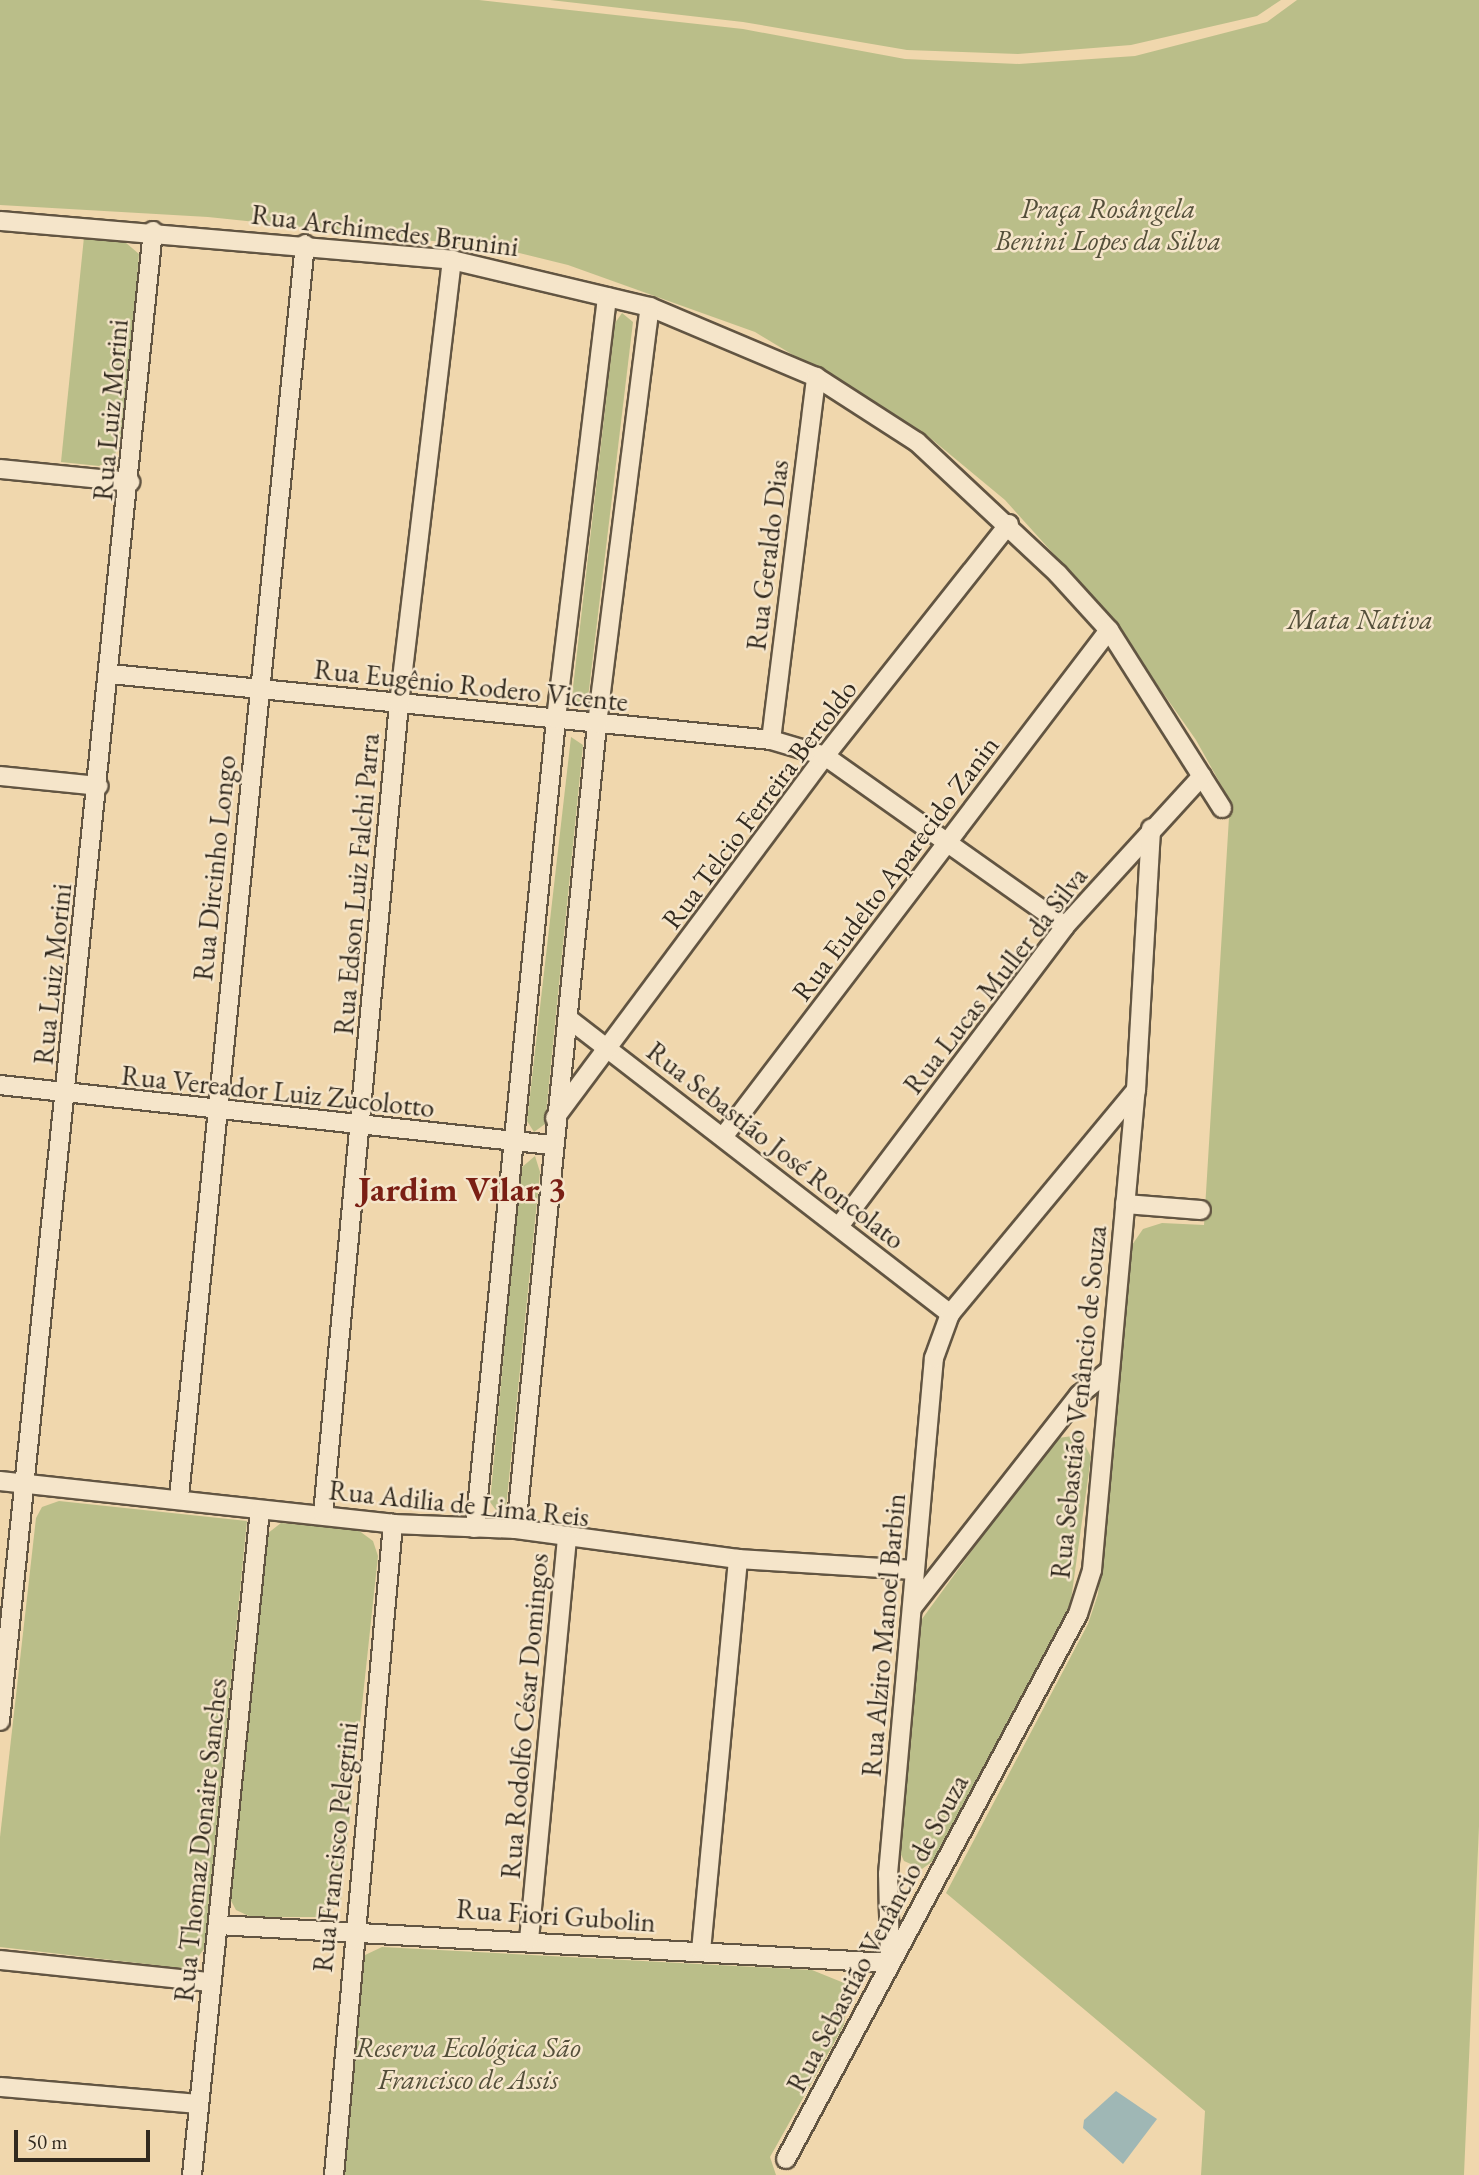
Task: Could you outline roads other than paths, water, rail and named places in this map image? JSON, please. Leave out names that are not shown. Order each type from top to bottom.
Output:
[{"type":"street","name":"Rua Archimedes Brunini","points":[[0,221],[305,244],[453,260],[650,307],[816,377],[917,442],[1010,524],[1109,630],[1222,808]]},
{"type":"street","name":"Rua Luiz Morini","points":[[0,1721],[130,482],[153,231]]},
{"type":"street","name":"Rua Dircinho Longo","points":[[179,1497],[215,1112],[305,244]]},
{"type":"street","name":"Rua Edson Luiz Falchi Parra","points":[[323,1514],[399,704],[453,260]]},
{"type":"street","points":[[475,1528],[518,1142],[556,719],[607,297]]},
{"type":"street","points":[[516,1529],[551,1145],[569,1019],[597,724],[650,307]]},
{"type":"street","name":"Rua Geraldo Dias","points":[[771,740],[816,377]]},
{"type":"street","points":[[0,469],[130,482]]},
{"type":"street","name":"Rua Telcio Ferreira Bertoldo","points":[[555,1118],[610,1050],[825,756],[1010,524]]},
{"type":"street","name":"Rua Eudelto Aparecido Zanin","points":[[723,1137],[1109,630]]},
{"type":"street","name":"Rua Eugênio Rodero Vicente","points":[[110,674],[771,740],[825,756],[1065,926]]},
{"type":"street","points":[[0,776],[98,786]]},
{"type":"street","name":"Rua Lucas Muller da Silva","points":[[840,1225],[1065,926],[1202,776]]},
{"type":"street","name":"Rua Sebastião Venâncio de Souza","points":[[786,2159],[1078,1614],[1092,1570],[1136,1090],[1152,828]]},
{"type":"street","name":"Rua Sebastião José Roncolato","points":[[569,1019],[840,1225],[950,1314]]},
{"type":"street","name":"Rua Vereador Luiz Zucolotto","points":[[0,1085],[359,1128],[551,1145]]},
{"type":"street","name":"Rua Alziro Manoel Barbin","points":[[890,1963],[888,1874],[934,1358],[950,1314],[1136,1090]]},
{"type":"street","points":[[1125,1204],[1201,1210]]},
{"type":"street","points":[[912,1608],[1079,1395],[1109,1371]]},
{"type":"street","name":"Rua Adilia de Lima Reis","points":[[0,1481],[179,1497],[260,1510],[323,1514],[393,1524],[516,1529],[567,1540],[738,1559],[914,1570]]},
{"type":"street","name":"Rua Thomaz Donaire Sanches","points":[[192,2175],[260,1510]]},
{"type":"street","name":"Rua Francisco Pelegrini","points":[[334,2175],[352,1929],[393,1524]]},
{"type":"street","name":"Rua Rodolfo César Domingos","points":[[529,1940],[567,1540]]},
{"type":"street","points":[[701,1951],[738,1559]]},
{"type":"street","name":"Rua Fiori Gubolin","points":[[218,1925],[352,1929],[890,1963]]},
{"type":"street","points":[[0,1960],[211,1982]]},
{"type":"street","points":[[0,2087],[198,2104]]},
{"type":"water","points":[[1116,2091],[1157,2119],[1123,2164],[1083,2128],[1084,2120]]},
{"type":"district","name":"Jardim Vilar 3","points":[[462,1189]]},
{"type":"park label","name":"Praça Rosângela Benini Lopes da Silva","points":[[1108,224]]},
{"type":"park label","name":"Mata Nativa","points":[[1360,619]]},
{"type":"park label","name":"Reserva Ecológica São Francisco de Assis","points":[[468,2063]]}]
